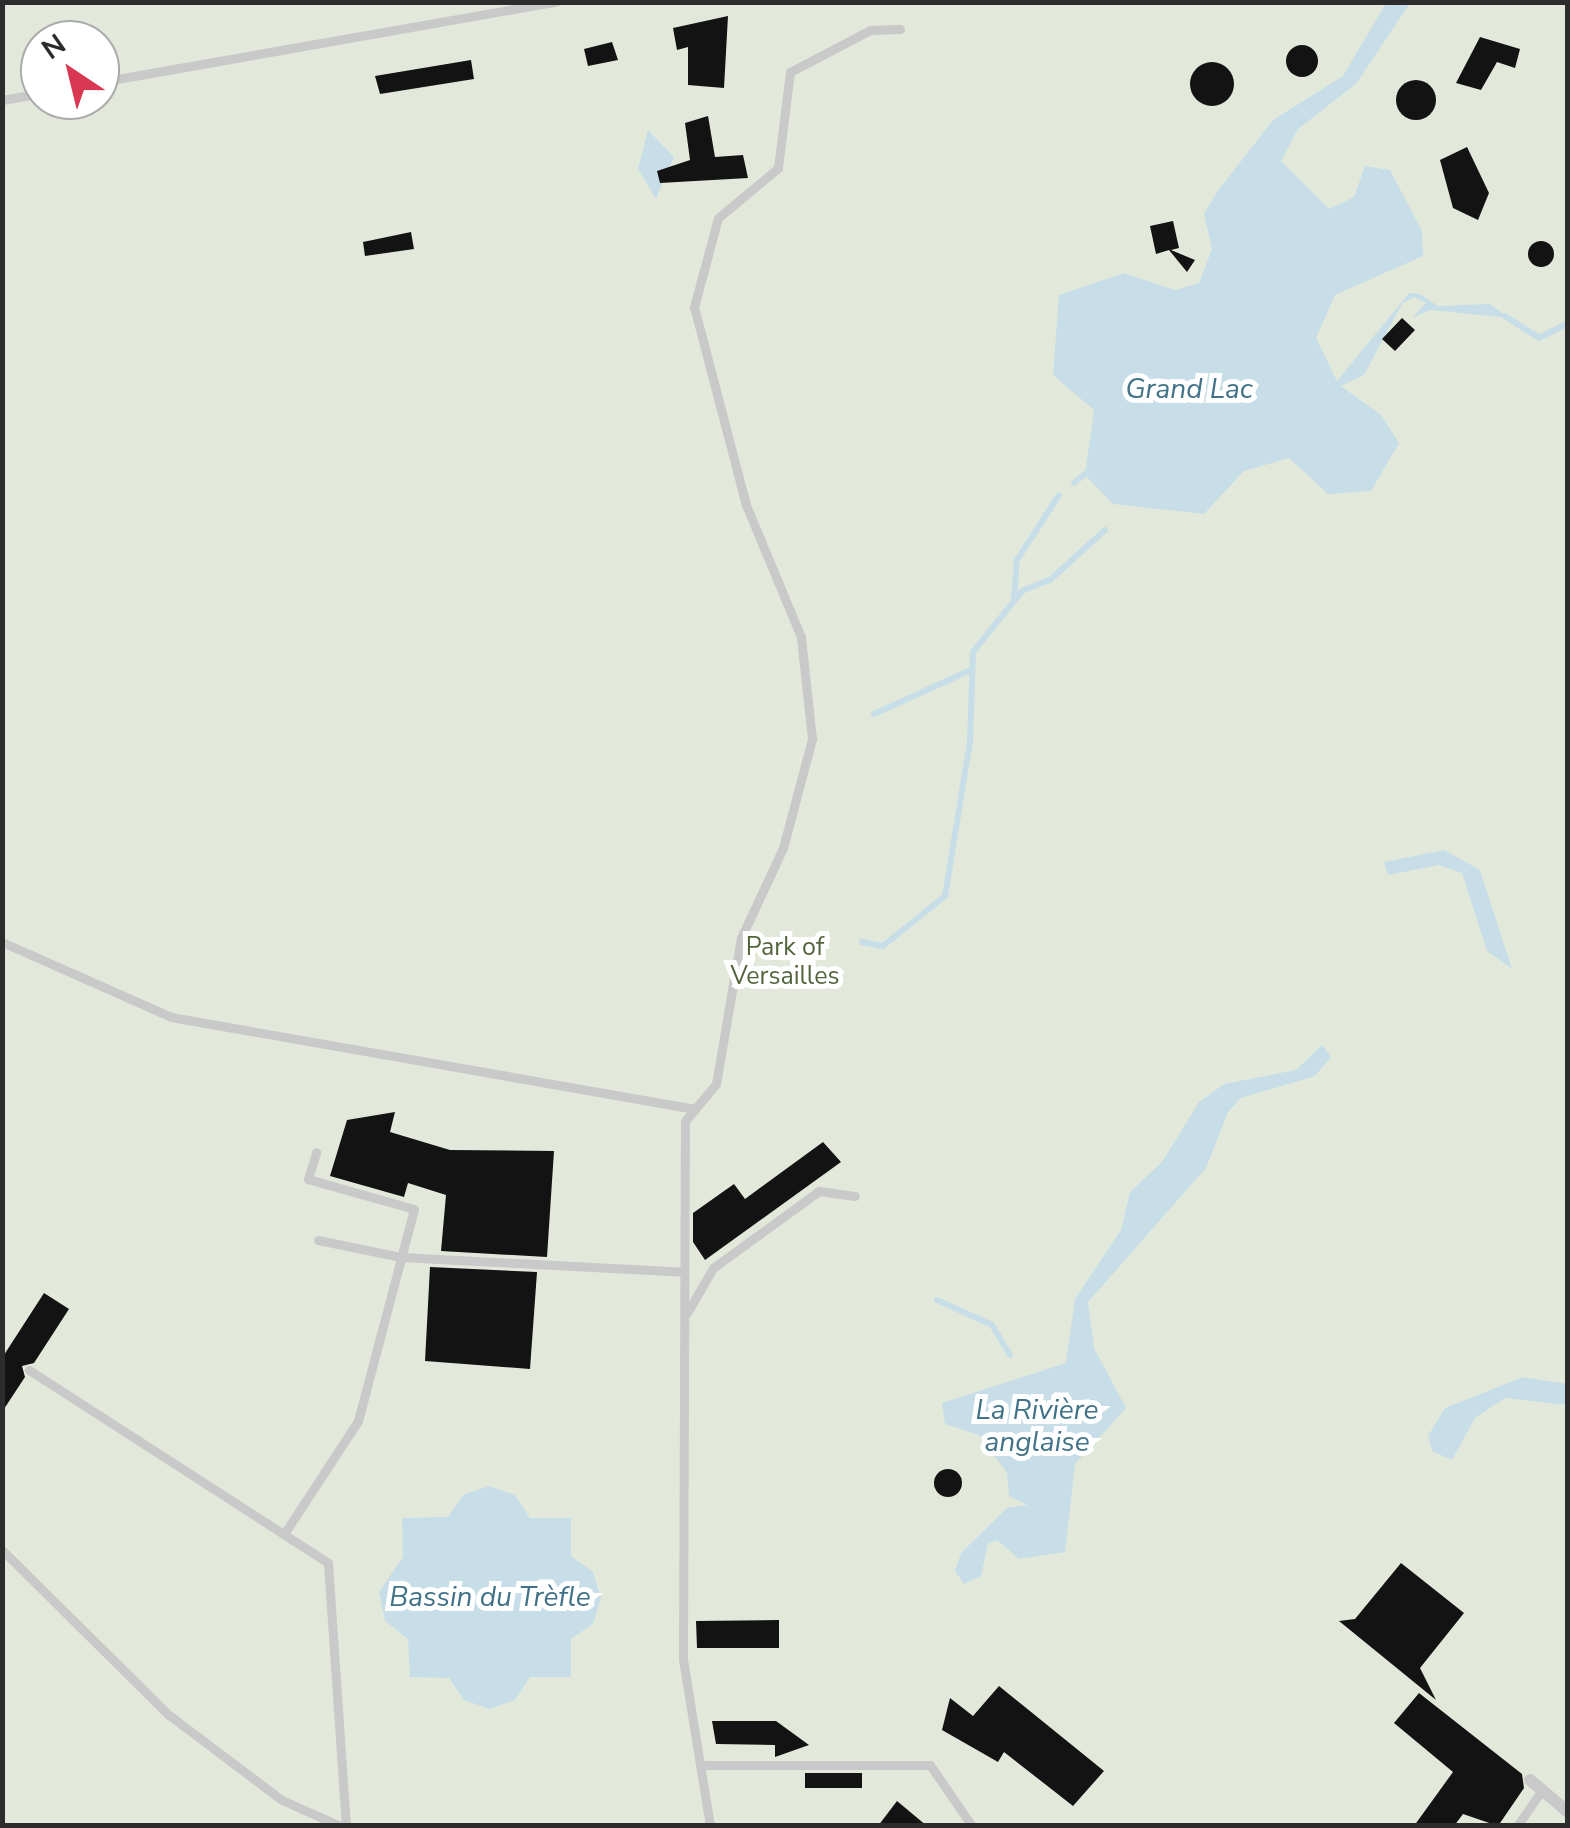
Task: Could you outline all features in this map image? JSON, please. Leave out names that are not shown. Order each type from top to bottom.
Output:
[{"type":"street","points":[[1530,1780],[1568,1812]]},
{"type":"lane","points":[[120,78],[556,2]]},
{"type":"lane","points":[[710,1826],[683,1660],[685,1121],[716,1084],[741,938],[782,848],[812,739],[802,637],[746,505],[694,306],[718,218],[778,168],[790,72],[870,30],[900,29]]},
{"type":"lane","points":[[2,942],[171,1017],[694,1109]]},
{"type":"lane","points":[[284,1534],[354,1432],[414,1208],[308,1178],[316,1152]]},
{"type":"lane","points":[[685,1319],[699,1282],[743,1246],[820,1191],[855,1196]]},
{"type":"lane","points":[[318,1240],[401,1258],[684,1272]]},
{"type":"lane","points":[[2,1550],[168,1716],[282,1800],[343,1826],[328,1562],[30,1370]]},
{"type":"lane","points":[[700,1766],[930,1765],[972,1826]]},
{"type":"lane","points":[[1517,1826],[1542,1790]]},
{"type":"green space","name":"Park of Versailles","points":[[2,3],[1567,3],[1567,1825],[3,1825]]},
{"type":"water","name":"Grand Lac","points":[[1386,3],[1410,3],[1356,84],[1298,129],[1281,161],[1329,209],[1354,197],[1365,166],[1390,170],[1422,231],[1423,256],[1335,295],[1316,338],[1337,381],[1409,293],[1420,294],[1438,306],[1490,304],[1509,318],[1430,310],[1412,318],[1426,303],[1414,297],[1402,304],[1364,375],[1341,386],[1381,415],[1399,443],[1371,491],[1328,494],[1289,458],[1244,471],[1204,514],[1113,504],[1085,475],[1094,410],[1053,375],[1059,295],[1124,273],[1175,290],[1199,283],[1212,249],[1204,214],[1217,192],[1273,120],[1343,76]]},
{"type":"water","points":[[648,130],[674,157],[656,199],[638,169]]},
{"type":"water","points":[[1444,850],[1480,870],[1512,969],[1487,951],[1462,873],[1439,865],[1388,875],[1384,862]]},
{"type":"water","name":"La Rivière anglaise","points":[[1322,1045],[1331,1057],[1315,1076],[1241,1098],[1228,1112],[1206,1168],[1088,1302],[1094,1348],[1126,1408],[1075,1464],[1065,1552],[1019,1559],[997,1540],[988,1544],[981,1576],[964,1584],[955,1571],[961,1553],[1007,1508],[1027,1505],[1009,1496],[1007,1473],[979,1435],[945,1424],[942,1403],[1066,1363],[1075,1299],[1121,1230],[1130,1192],[1162,1162],[1199,1102],[1224,1084],[1296,1070]]},
{"type":"water","points":[[1523,1377],[1567,1384],[1567,1405],[1505,1398],[1475,1418],[1452,1460],[1432,1451],[1428,1436],[1445,1408]]},
{"type":"water","name":"Bassin du Trèfle","points":[[489,1486],[515,1495],[530,1518],[571,1518],[571,1556],[593,1572],[601,1598],[593,1624],[571,1639],[571,1677],[530,1677],[515,1700],[490,1709],[464,1700],[449,1678],[410,1677],[408,1639],[385,1621],[379,1592],[403,1557],[402,1518],[448,1517],[463,1495]]},
{"type":"building","points":[[728,16],[724,88],[688,85],[688,47],[677,50],[673,28]]},
{"type":"building","points":[[1480,37],[1520,49],[1515,68],[1497,62],[1481,90],[1456,83]]},
{"type":"building","points":[[612,42],[618,60],[588,66],[584,49]]},
{"type":"building","points":[[1302,45],[1313,50],[1318,61],[1313,72],[1302,77],[1291,72],[1286,61],[1291,50]]},
{"type":"building","points":[[471,60],[474,79],[380,94],[375,76]]},
{"type":"building","points":[[1212,62],[1227,69],[1234,84],[1227,99],[1212,106],[1197,99],[1190,84],[1197,69]]},
{"type":"building","points":[[1416,80],[1430,86],[1436,100],[1430,114],[1416,120],[1402,114],[1396,100],[1402,86]]},
{"type":"building","points":[[708,116],[715,157],[743,155],[748,178],[660,183],[657,171],[690,160],[685,123]]},
{"type":"building","points":[[1467,147],[1489,193],[1478,220],[1453,208],[1440,160]]},
{"type":"building","points":[[1173,221],[1179,248],[1171,250],[1195,260],[1187,272],[1169,250],[1156,254],[1150,226]]},
{"type":"building","points":[[411,232],[414,249],[365,256],[363,242]]},
{"type":"building","points":[[1541,241],[1550,245],[1554,254],[1550,263],[1541,267],[1532,263],[1528,254],[1532,245]]},
{"type":"building","points":[[1402,318],[1415,330],[1395,351],[1382,339]]},
{"type":"building","points":[[395,1112],[390,1132],[450,1150],[554,1151],[547,1257],[441,1251],[446,1195],[408,1183],[404,1197],[330,1176],[347,1120]]},
{"type":"building","points":[[823,1142],[841,1162],[705,1260],[693,1242],[693,1213],[734,1184],[745,1199]]},
{"type":"building","points":[[430,1267],[537,1272],[530,1369],[425,1361]]},
{"type":"building","points":[[44,1293],[69,1309],[34,1363],[22,1366],[25,1377],[2,1412],[2,1358]]},
{"type":"building","points":[[948,1469],[958,1473],[962,1483],[958,1493],[948,1497],[938,1493],[934,1483],[938,1473]]},
{"type":"building","points":[[1401,1563],[1464,1613],[1420,1668],[1436,1700],[1339,1621],[1355,1619]]},
{"type":"building","points":[[779,1620],[779,1648],[697,1648],[696,1621]]},
{"type":"building","points":[[999,1686],[1104,1771],[1073,1806],[1004,1752],[998,1762],[942,1730],[950,1698],[973,1716]]},
{"type":"building","points":[[1419,1693],[1522,1774],[1524,1788],[1498,1826],[1463,1814],[1454,1826],[1414,1826],[1453,1772],[1394,1723]]},
{"type":"building","points":[[712,1721],[776,1721],[809,1745],[775,1757],[775,1745],[716,1744]]},
{"type":"building","points":[[805,1773],[862,1773],[862,1788],[805,1788]]},
{"type":"building","points":[[897,1801],[927,1826],[878,1826]]},
{"type":"waterway","points":[[1505,316],[1539,338],[1568,323]]},
{"type":"waterway","points":[[1074,483],[1089,471]]},
{"type":"waterway","points":[[1014,599],[1017,560],[1059,495]]},
{"type":"waterway","points":[[862,942],[883,946],[945,896],[970,742],[973,652],[1022,591],[1051,579],[1105,530]]},
{"type":"waterway","points":[[874,714],[969,671]]},
{"type":"waterway","points":[[937,1300],[992,1325],[1010,1355]]}]
